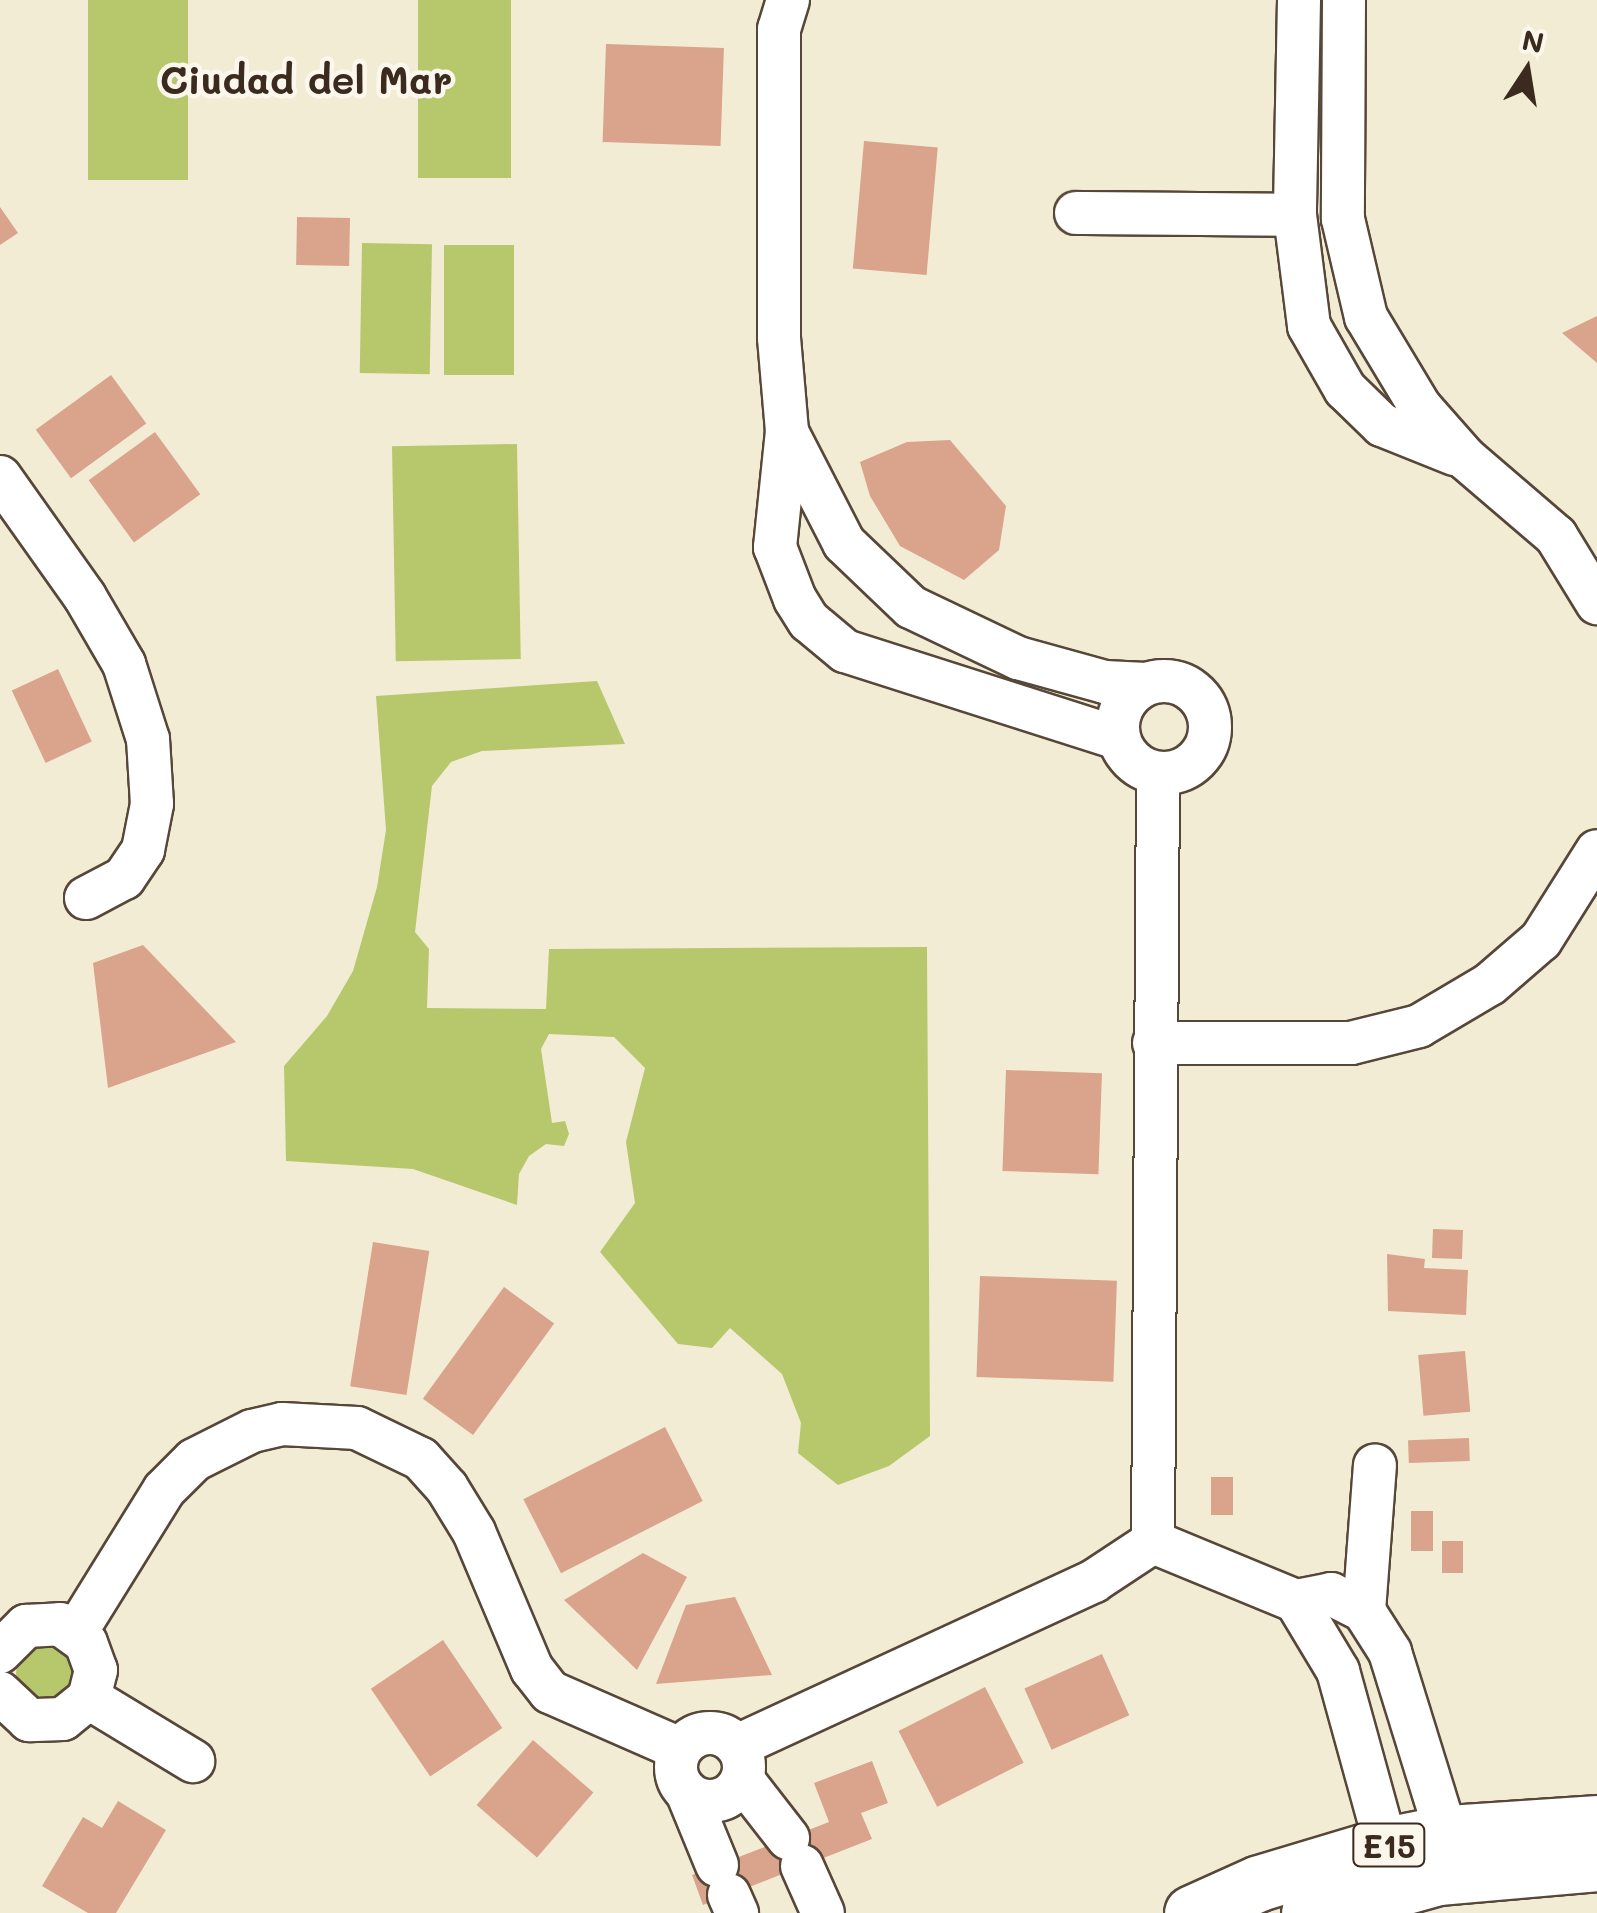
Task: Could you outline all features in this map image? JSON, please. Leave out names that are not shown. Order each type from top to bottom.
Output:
[{"type":"highway","name":"E15","points":[[1192,1913],[1259,1883],[1386,1846],[1446,1833],[1597,1823]]},
{"type":"highway","name":"E15","points":[[1309,1913],[1438,1877],[1597,1863]]},
{"type":"street","points":[[787,431],[844,543],[910,607],[1018,658],[1105,682],[1182,684],[1209,715],[1208,744],[1199,758],[1174,773],[1158,773],[1133,762],[1118,738],[876,665],[826,638],[795,598],[776,548],[787,431],[779,338],[779,29],[788,0]]},
{"type":"street","points":[[1299,0],[1295,215],[1309,326],[1345,389],[1382,426],[1465,458]]},
{"type":"street","points":[[1344,0],[1343,219],[1352,273],[1390,363],[1465,458],[1556,536],[1597,603]]},
{"type":"street","points":[[1076,214],[1295,215]]},
{"type":"street","points":[[0,477],[86,596],[124,664],[148,739],[152,804],[142,850],[124,878],[86,898]]},
{"type":"street","points":[[1118,738],[1125,700],[1146,684]]},
{"type":"street","points":[[1153,1542],[1158,773]]},
{"type":"street","points":[[1154,1043],[1351,1043],[1419,1026],[1490,984],[1541,940],[1597,851]]},
{"type":"street","points":[[76,1632],[164,1490],[194,1460],[252,1431],[282,1424],[356,1428],[421,1459],[448,1488],[474,1532],[532,1669],[550,1692],[680,1750]]},
{"type":"street","points":[[1364,1612],[1374,1466]]},
{"type":"street","points":[[1153,1542],[1296,1601],[1331,1594],[1364,1612],[1390,1652],[1446,1833]]},
{"type":"street","points":[[686,1792],[718,1800],[740,1762],[1094,1581],[1153,1542]]},
{"type":"street","points":[[1296,1601],[1338,1671],[1386,1846]]},
{"type":"street","points":[[0,1652],[26,1626],[60,1624],[76,1632],[93,1655],[89,1698],[63,1719],[46,1722],[14,1711],[0,1692]]},
{"type":"street","points":[[89,1698],[193,1762]]},
{"type":"street","points":[[727,1891],[676,1772],[680,1750],[708,1733],[740,1762],[795,1852],[824,1913]]},
{"type":"green space","points":[[88,0],[188,0],[188,180],[88,180]]},
{"type":"green space","points":[[418,0],[511,0],[511,178],[418,178]]},
{"type":"green space","points":[[362,243],[432,244],[430,374],[360,373]]},
{"type":"green space","points":[[444,245],[514,245],[514,375],[444,375]]},
{"type":"green space","points":[[517,444],[521,659],[396,661],[392,446]]},
{"type":"green space","points":[[597,681],[625,744],[482,751],[451,762],[432,786],[415,932],[429,949],[427,1008],[546,1009],[549,949],[927,947],[930,1436],[889,1466],[838,1485],[798,1453],[801,1423],[782,1374],[730,1328],[712,1348],[678,1344],[600,1252],[635,1203],[626,1142],[645,1068],[614,1037],[549,1034],[541,1049],[552,1123],[565,1121],[569,1134],[564,1146],[546,1144],[529,1156],[519,1174],[517,1205],[413,1169],[286,1161],[284,1066],[327,1016],[353,971],[377,887],[386,830],[376,696]]},
{"type":"green space","points":[[46,1643],[67,1652],[76,1673],[67,1694],[46,1703],[25,1694],[16,1673],[25,1652]]},
{"type":"building","points":[[606,44],[724,48],[721,146],[603,142]]},
{"type":"building","points":[[864,141],[938,147],[927,275],[853,269]]},
{"type":"building","points":[[0,207],[18,233],[0,245]]},
{"type":"building","points":[[297,217],[350,218],[349,266],[296,265]]},
{"type":"building","points":[[1597,316],[1597,363],[1562,333]]},
{"type":"building","points":[[111,375],[146,424],[71,478],[36,430]]},
{"type":"building","points":[[155,432],[200,494],[134,542],[89,480]]},
{"type":"building","points":[[950,440],[1006,506],[999,550],[964,580],[900,546],[870,496],[860,462],[907,442]]},
{"type":"building","points":[[58,669],[92,742],[46,763],[12,691]]},
{"type":"building","points":[[143,945],[236,1042],[108,1088],[93,963]]},
{"type":"building","points":[[1006,1070],[1102,1073],[1098,1174],[1002,1171]]},
{"type":"building","points":[[1433,1229],[1463,1230],[1462,1259],[1432,1258]]},
{"type":"building","points":[[373,1242],[429,1251],[406,1395],[350,1386]]},
{"type":"building","points":[[1387,1254],[1425,1259],[1424,1268],[1468,1270],[1466,1315],[1388,1311]]},
{"type":"building","points":[[980,1276],[1117,1281],[1113,1382],[976,1377]]},
{"type":"building","points":[[504,1287],[554,1323],[473,1435],[423,1399]]},
{"type":"building","points":[[1465,1351],[1470,1412],[1423,1416],[1418,1355]]},
{"type":"building","points":[[665,1427],[703,1501],[561,1573],[523,1499]]},
{"type":"building","points":[[1469,1438],[1470,1461],[1409,1463],[1408,1440]]},
{"type":"building","points":[[1211,1477],[1233,1477],[1233,1515],[1211,1515]]},
{"type":"building","points":[[1411,1511],[1433,1511],[1433,1551],[1411,1551]]},
{"type":"building","points":[[1442,1541],[1463,1541],[1463,1573],[1442,1573]]},
{"type":"building","points":[[643,1553],[687,1577],[637,1670],[564,1600]]},
{"type":"building","points":[[735,1597],[772,1675],[656,1684],[686,1605]]},
{"type":"building","points":[[443,1640],[502,1728],[430,1777],[371,1689]]},
{"type":"building","points":[[1102,1654],[1129,1715],[1052,1750],[1024,1689]]},
{"type":"building","points":[[985,1687],[1024,1763],[937,1807],[899,1731]]},
{"type":"building","points":[[533,1740],[593,1792],[537,1857],[477,1805]]},
{"type":"building","points":[[872,1761],[888,1803],[861,1813],[872,1839],[703,1905],[692,1875],[829,1822],[814,1783]]},
{"type":"building","points":[[118,1801],[166,1830],[116,1913],[88,1913],[42,1886],[83,1817],[102,1828]]},
{"type":"district","name":"Ciudad del Mar","points":[[306,80]]}]
